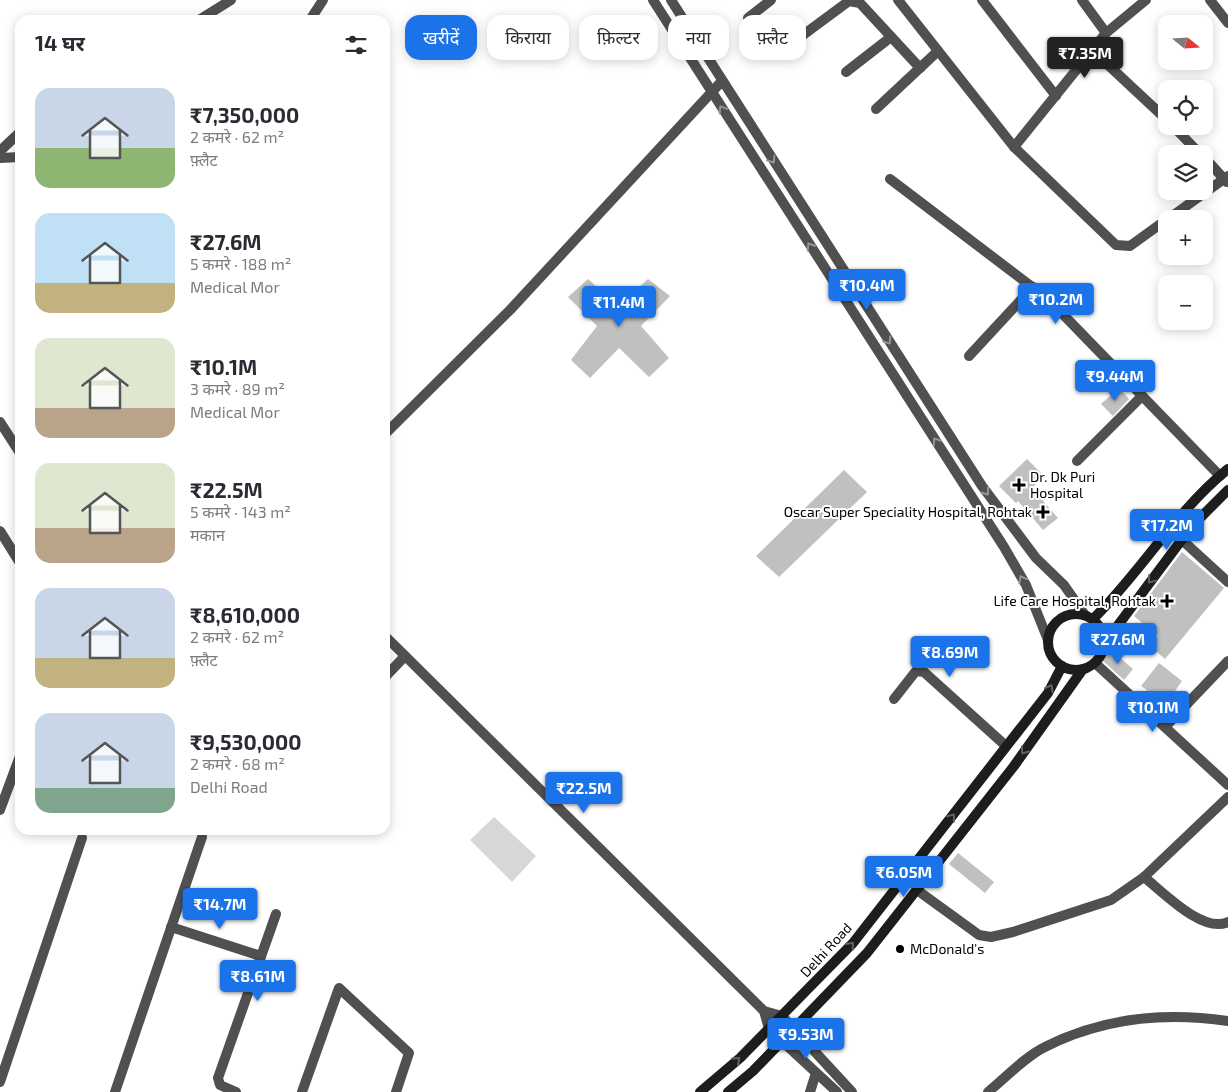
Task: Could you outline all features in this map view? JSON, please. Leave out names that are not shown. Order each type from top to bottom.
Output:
[{"type":"main road","points":[[1089,617],[1110,602],[1179,516],[1224,472]]},
{"type":"main road","points":[[1104,644],[1103,634],[1089,617],[1077,614],[1061,618],[1054,624],[1048,640],[1052,657],[1062,666],[1075,670],[1084,669],[1095,663],[1101,654],[1104,644],[1182,540],[1228,490]]},
{"type":"main road","name":"Delhi Road","points":[[700,1092],[740,1058],[853,944],[1048,693],[1062,666]]},
{"type":"main road","points":[[728,1092],[753,1071],[867,953],[1014,766],[1084,669]]},
{"type":"street","points":[[206,15],[231,0]]},
{"type":"street","points":[[313,15],[323,0]]},
{"type":"street","points":[[654,0],[784,206],[1004,547],[1026,585],[1048,640]]},
{"type":"street","points":[[671,0],[982,486],[1025,546],[1064,585],[1089,617]]},
{"type":"street","points":[[752,15],[771,0]]},
{"type":"street","points":[[898,0],[1014,147],[1116,245],[1121,247],[1130,246],[1158,226]]},
{"type":"street","points":[[982,0],[1056,96]]},
{"type":"street","points":[[1082,0],[1106,33]]},
{"type":"street","points":[[1014,147],[1106,33],[1146,0]]},
{"type":"street","points":[[1210,0],[1228,23]]},
{"type":"street","points":[[806,33],[849,1],[860,3],[920,68]]},
{"type":"street","points":[[846,72],[891,37]]},
{"type":"street","points":[[1092,50],[1158,112]]},
{"type":"street","points":[[876,109],[938,51]]},
{"type":"street","points":[[390,429],[510,310],[722,81]]},
{"type":"street","points":[[1182,135],[1191,145]]},
{"type":"street","points":[[0,151],[15,137]]},
{"type":"street","points":[[0,158],[15,157]]},
{"type":"street","points":[[1180,210],[1227,179],[1213,166]]},
{"type":"street","points":[[890,179],[1048,299],[1142,396],[1224,472]]},
{"type":"street","points":[[784,206],[795,196]]},
{"type":"street","points":[[969,356],[1033,287]]},
{"type":"street","points":[[1077,461],[1142,396]]},
{"type":"street","points":[[0,422],[15,445]]},
{"type":"street","points":[[1,533],[15,554]]},
{"type":"street","points":[[1182,540],[1228,582]]},
{"type":"street","points":[[390,641],[764,1011],[782,1016],[852,1092]]},
{"type":"street","points":[[390,672],[405,656]]},
{"type":"street","points":[[1165,727],[1228,661]]},
{"type":"street","points":[[1095,663],[1228,785]]},
{"type":"street","points":[[894,699],[916,672],[924,672],[1006,746]]},
{"type":"street","points":[[0,810],[15,770]]},
{"type":"street","points":[[917,890],[969,929],[979,935],[991,937],[1111,900],[1144,877],[1228,797]]},
{"type":"street","points":[[115,1092],[202,837]]},
{"type":"street","points":[[0,1082],[82,838]]},
{"type":"street","points":[[1144,877],[1191,914],[1207,923],[1215,925],[1228,922]]},
{"type":"street","points":[[236,1092],[220,1085],[218,1078],[276,914]]},
{"type":"street","points":[[171,927],[261,956]]},
{"type":"street","points":[[302,1092],[339,988],[409,1053],[396,1092]]},
{"type":"street","points":[[764,1011],[769,1029],[837,1092]]},
{"type":"street","points":[[988,1092],[1043,1048],[1089,1029],[1151,1017],[1202,1018],[1228,1021]]},
{"type":"street","points":[[810,1092],[816,1073]]},
{"type":"shaded area","points":[[494,817],[536,856],[512,882],[470,840]]},
{"type":"building","points":[[588,279],[618,306],[648,279],[670,296],[641,326],[669,358],[649,377],[619,348],[590,378],[571,360],[597,326],[568,297]]},
{"type":"building","points":[[1119,388],[1129,399],[1113,416],[1101,404]]},
{"type":"building","points":[[1027,459],[1044,476],[1032,488],[1058,518],[1043,530],[1018,501],[1016,503],[999,486]]},
{"type":"building","points":[[844,470],[867,492],[779,577],[756,556]]},
{"type":"building","points":[[1182,552],[1224,588],[1165,659],[1150,646],[1158,636],[1134,616]]},
{"type":"building","points":[[1111,650],[1133,669],[1124,680],[1102,660]]},
{"type":"building","points":[[1159,663],[1182,681],[1163,708],[1153,700],[1149,704],[1142,697],[1147,690],[1141,686]]},
{"type":"building","points":[[958,853],[994,882],[985,893],[949,864]]},
{"type":"place","name":"Dr. Dk Puri Hospital","points":[[1019,485]]},
{"type":"place","name":"Oscar Super Speciality Hospital, Rohtak","points":[[1043,512]]},
{"type":"place","name":"Life Care Hospital, Rohtak","points":[[1167,601]]},
{"type":"place","name":"McDonald's","points":[[900,949]]}]
